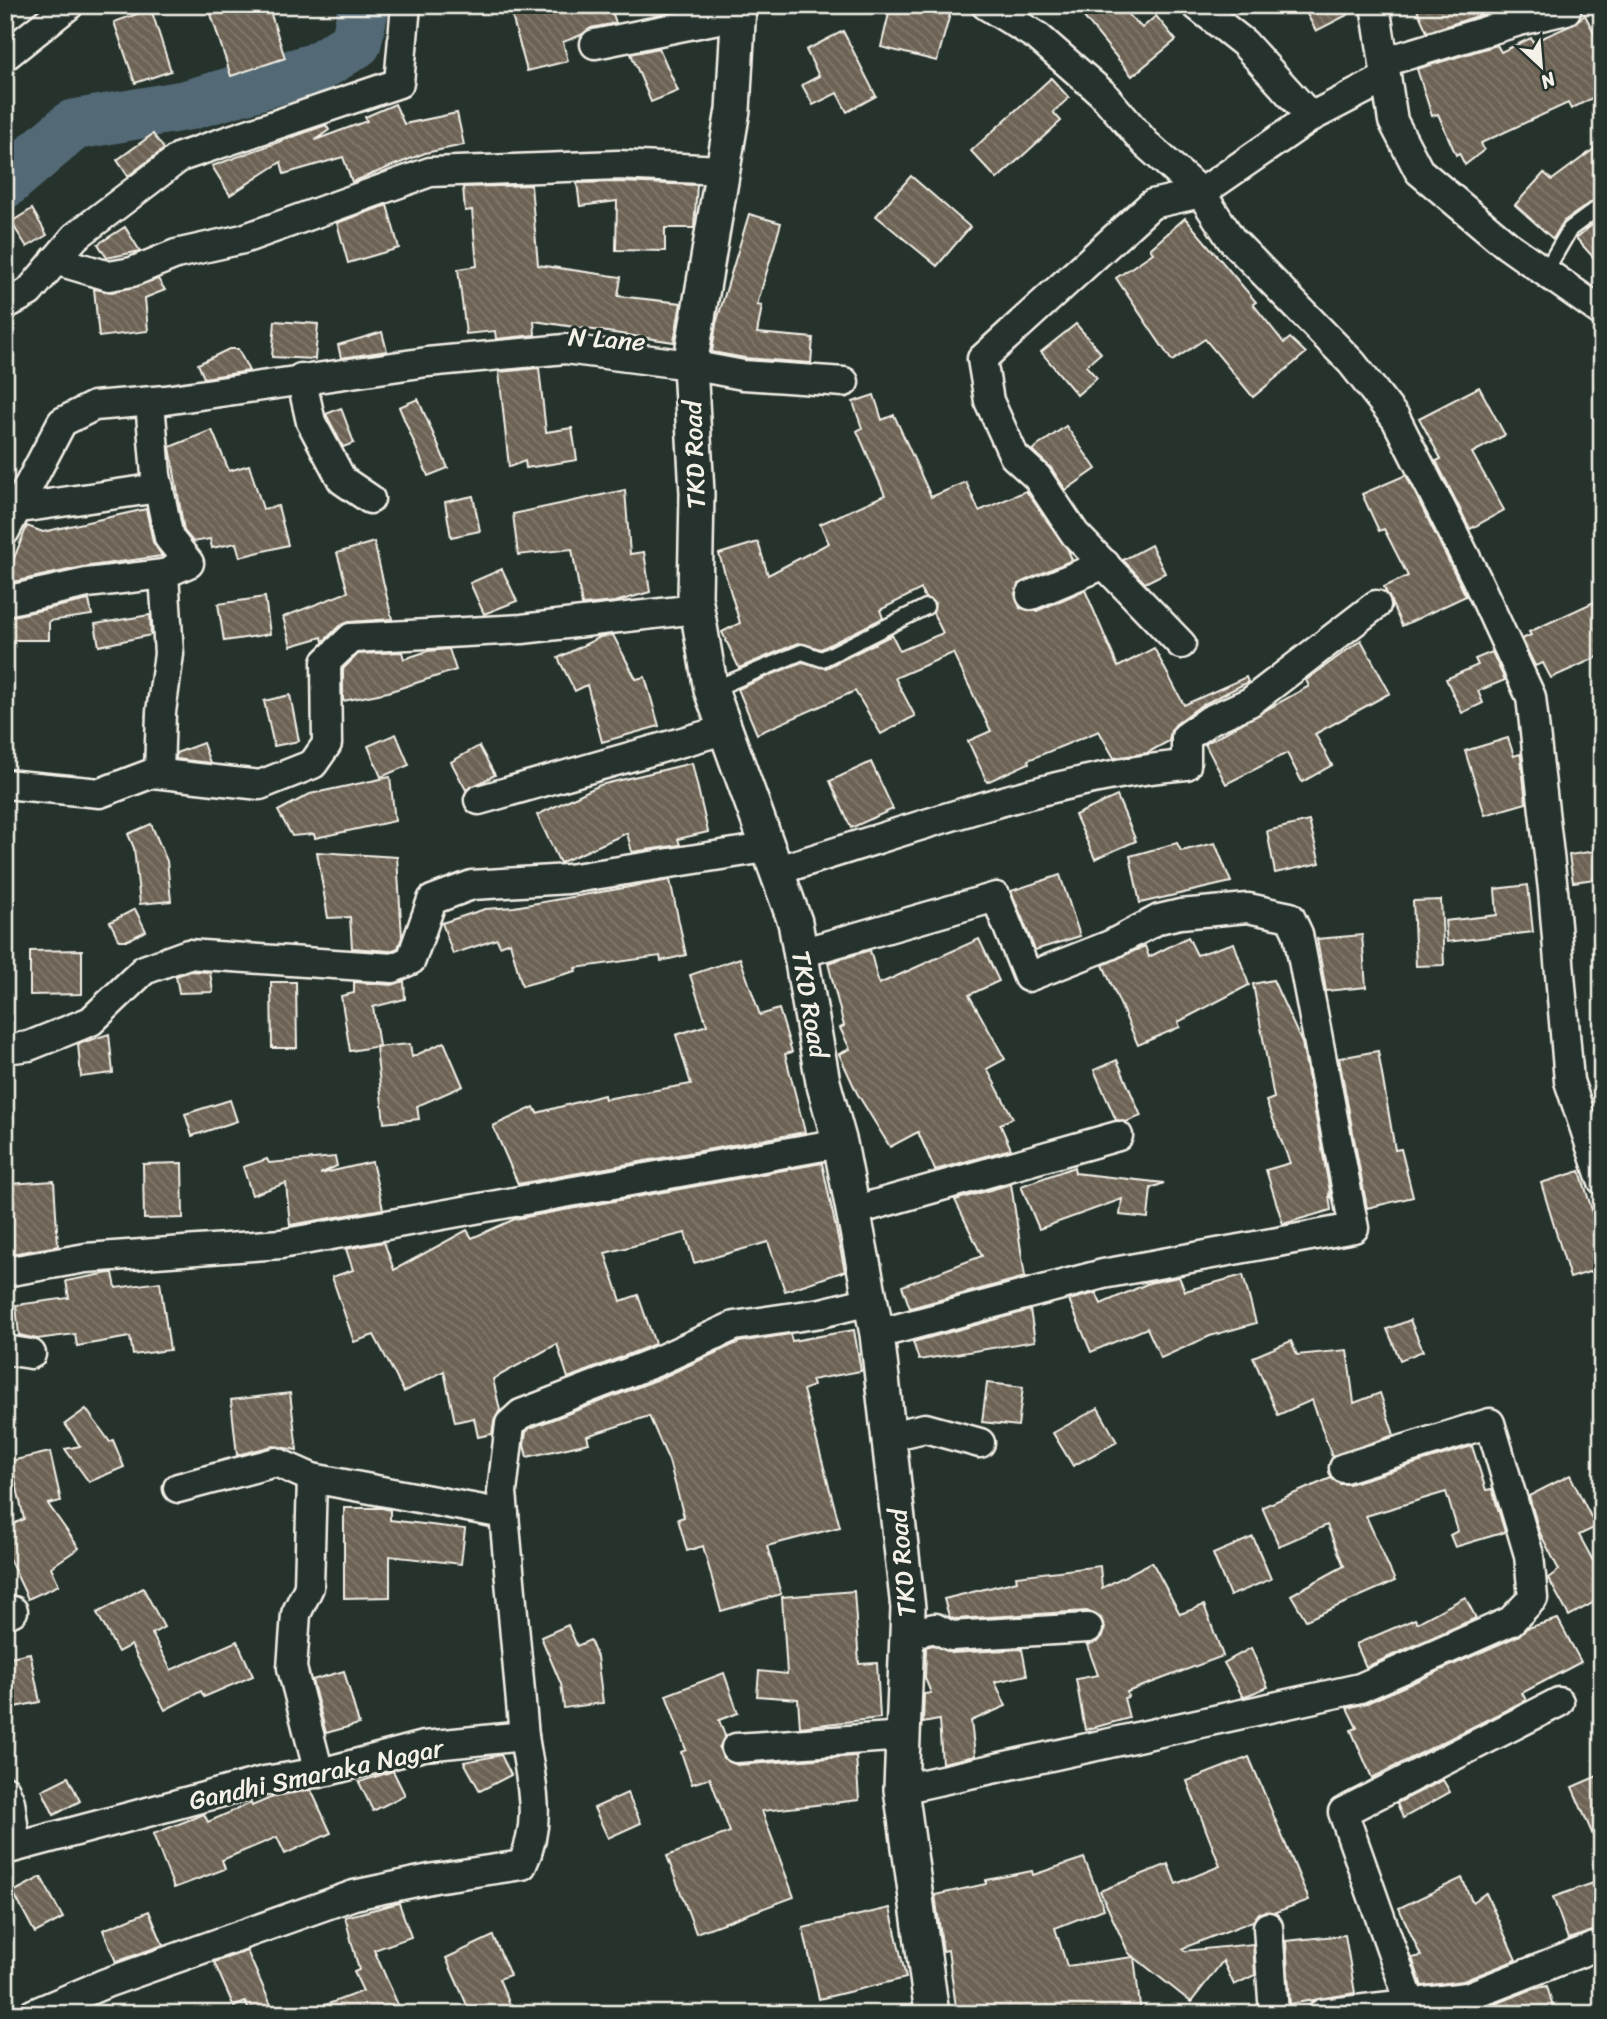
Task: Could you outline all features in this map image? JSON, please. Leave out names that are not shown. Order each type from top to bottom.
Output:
[{"type":"street","points":[[5,56],[69,5]]},
{"type":"street","points":[[5,305],[29,292],[75,237],[180,157],[399,83],[406,5]]},
{"type":"street","points":[[986,5],[1038,37],[1093,85],[1146,144],[1201,193],[1231,239],[1352,363],[1396,419],[1476,578],[1531,696],[1553,890],[1569,1081],[1602,1180]]},
{"type":"street","points":[[1196,5],[1244,43],[1311,117]]},
{"type":"street","points":[[1375,5],[1393,121],[1419,171],[1507,245],[1602,312]]},
{"type":"street","points":[[595,44],[738,10]]},
{"type":"street","name":"TKD Road","points":[[738,10],[733,110],[692,355],[697,493],[697,609],[711,690],[795,922],[823,1082],[840,1143],[877,1335],[908,1608],[901,1789],[932,2014]]},
{"type":"street","points":[[1181,644],[1075,534],[1037,477],[1014,456],[989,401],[982,359],[1152,204],[1201,193],[1385,70],[1519,21],[1566,10]]},
{"type":"street","points":[[55,260],[109,276],[132,272],[177,254],[243,239],[430,172],[618,165],[722,170]]},
{"type":"street","name":"N Lane","points":[[520,332],[692,355]]},
{"type":"street","points":[[12,520],[62,422],[94,406],[150,402],[301,378],[427,362],[565,349],[692,355],[769,378],[844,382]]},
{"type":"street","points":[[301,378],[311,422],[342,480],[370,499]]},
{"type":"street","points":[[5,601],[87,583],[164,574],[189,563],[169,538],[159,488],[150,402]]},
{"type":"street","points":[[12,520],[159,488]]},
{"type":"street","points":[[1031,595],[1105,564]]},
{"type":"street","points":[[159,773],[161,712],[169,654],[164,574]]},
{"type":"street","points":[[5,1049],[29,1046],[91,1021],[144,970],[188,954],[393,968],[411,960],[432,900],[472,885],[568,879],[772,859],[1148,768],[1186,765],[1186,737],[1210,720],[1250,702],[1376,605]]},
{"type":"street","points":[[5,784],[100,793],[159,773],[260,785],[313,764],[327,744],[326,662],[351,638],[522,629],[697,609]]},
{"type":"street","points":[[479,800],[724,730]]},
{"type":"street","points":[[801,953],[996,897],[1028,977],[1180,914],[1248,908],[1290,916],[1298,934],[1354,1228],[1103,1274],[877,1335]]},
{"type":"street","points":[[853,1211],[1118,1136]]},
{"type":"street","points":[[5,1272],[86,1258],[281,1244],[840,1143]]},
{"type":"street","points":[[33,2014],[106,1983],[354,1895],[435,1878],[522,1865],[533,1842],[535,1804],[524,1736],[502,1492],[510,1424],[521,1415],[653,1363],[734,1326],[821,1313],[870,1301]]},
{"type":"street","points":[[901,1789],[1360,1688],[1511,1621],[1533,1598],[1529,1555],[1490,1423],[1344,1468]]},
{"type":"street","points":[[890,1436],[925,1428],[980,1443]]},
{"type":"street","points":[[178,1489],[276,1462],[312,1478],[504,1514]]},
{"type":"street","points":[[312,1478],[309,1587],[296,1614],[292,1668],[319,1773]]},
{"type":"street","points":[[907,1634],[935,1628],[951,1636],[1088,1628]]},
{"type":"street","points":[[1411,2005],[1343,1812],[1559,1702]]},
{"type":"street","name":"Gandhi Smaraka Nagar","points":[[11,1848],[264,1781],[319,1773],[424,1746],[524,1736]]},
{"type":"street","points":[[736,1748],[904,1736]]},
{"type":"street","points":[[5,1790],[10,1802],[11,1848]]},
{"type":"street","points":[[1268,1927],[1274,2014]]},
{"type":"street","points":[[1322,2014],[1411,2005],[1469,2005],[1602,1944]]},
{"type":"lane","points":[[1545,272],[1570,229],[1602,205]]},
{"type":"lane","points":[[711,690],[802,652],[822,659],[926,607]]},
{"type":"building","points":[[208,5],[268,5],[285,58],[231,76]]},
{"type":"building","points":[[509,5],[610,5],[616,23],[591,28],[563,42],[568,61],[527,71]]},
{"type":"building","points":[[891,5],[917,5],[950,14],[937,61],[881,47]]},
{"type":"building","points":[[1074,5],[1119,5],[1142,28],[1156,16],[1176,40],[1132,76]]},
{"type":"building","points":[[1302,5],[1359,5],[1359,9],[1316,31]]},
{"type":"building","points":[[1415,5],[1480,5],[1484,14],[1427,32]]},
{"type":"building","points":[[151,9],[171,71],[135,83],[114,22]]},
{"type":"building","points":[[1585,15],[1602,48],[1602,93],[1571,109],[1568,103],[1481,143],[1484,150],[1465,165],[1459,153],[1456,155],[1438,114],[1432,116],[1417,69],[1497,45],[1501,52],[1531,38],[1533,42],[1570,26]]},
{"type":"building","points":[[843,31],[876,96],[847,112],[837,93],[813,105],[802,85],[819,76],[806,50]]},
{"type":"building","points":[[659,48],[678,91],[651,102],[631,54]]},
{"type":"building","points":[[1051,78],[1069,98],[1053,112],[1061,121],[997,179],[971,151]]},
{"type":"building","points":[[395,104],[404,124],[457,113],[464,145],[425,153],[352,182],[343,157],[284,174],[281,162],[230,195],[212,166],[326,125],[329,130],[315,140],[367,121],[365,117]]},
{"type":"building","points":[[153,134],[164,149],[128,176],[117,160]]},
{"type":"building","points":[[1602,143],[1602,195],[1564,221],[1553,239],[1515,205],[1544,173],[1552,180]]},
{"type":"building","points":[[911,176],[970,227],[937,266],[876,216]]},
{"type":"building","points":[[577,183],[697,185],[694,228],[665,228],[665,251],[616,250],[617,201],[580,206]]},
{"type":"building","points":[[531,185],[538,265],[621,277],[618,296],[681,303],[674,342],[534,321],[535,335],[496,339],[495,331],[466,334],[458,269],[477,266],[472,210],[465,211],[463,187]]},
{"type":"building","points":[[387,205],[399,248],[348,263],[337,223]]},
{"type":"building","points":[[32,209],[47,235],[27,247],[11,222]]},
{"type":"building","points":[[749,214],[781,223],[757,305],[762,306],[757,333],[813,338],[811,363],[745,358],[712,352],[716,324]]},
{"type":"building","points":[[1602,217],[1602,267],[1576,238]]},
{"type":"building","points":[[1185,218],[1256,302],[1253,304],[1284,343],[1290,338],[1306,353],[1253,397],[1205,339],[1172,361],[1116,278],[1153,253],[1150,249]]},
{"type":"building","points":[[125,227],[140,251],[107,258],[98,244]]},
{"type":"building","points":[[158,279],[165,290],[145,298],[148,331],[99,337],[94,289],[112,292]]},
{"type":"building","points":[[275,321],[318,324],[315,359],[272,357]]},
{"type":"building","points":[[1076,324],[1101,353],[1086,366],[1097,378],[1077,395],[1041,352]]},
{"type":"building","points":[[382,332],[387,351],[341,358],[338,345]]},
{"type":"building","points":[[229,349],[238,349],[249,371],[204,378],[198,364]]},
{"type":"building","points":[[539,368],[546,432],[572,428],[577,460],[526,468],[525,461],[509,467],[499,372]]},
{"type":"building","points":[[1479,387],[1505,435],[1472,453],[1504,510],[1470,529],[1436,461],[1441,459],[1419,418]]},
{"type":"building","points":[[874,395],[882,420],[894,415],[931,497],[966,482],[979,511],[1026,491],[1068,550],[1072,560],[1018,584],[1015,594],[1020,608],[1037,611],[1085,590],[1118,667],[1154,648],[1184,705],[1246,677],[1248,682],[1200,706],[1176,724],[1171,730],[1169,741],[1147,753],[1114,758],[1099,731],[1028,760],[1029,763],[987,782],[968,741],[991,731],[953,653],[895,678],[915,716],[881,734],[855,691],[757,734],[738,689],[802,662],[826,668],[892,635],[900,651],[943,633],[933,613],[935,603],[925,598],[921,589],[880,610],[883,618],[821,649],[798,643],[739,668],[722,632],[740,623],[719,554],[758,542],[768,575],[829,543],[820,524],[885,495],[857,431],[862,428],[853,402]]},
{"type":"building","points":[[418,399],[448,468],[428,476],[399,407]]},
{"type":"building","points":[[341,408],[354,443],[343,447],[326,414]]},
{"type":"building","points":[[1066,426],[1096,469],[1066,490],[1051,468],[1032,450]]},
{"type":"building","points":[[212,430],[229,471],[249,465],[263,509],[278,506],[288,545],[240,557],[236,543],[212,548],[210,539],[193,542],[184,531],[170,447]]},
{"type":"building","points":[[1406,475],[1466,596],[1402,626],[1384,587],[1408,576],[1384,529],[1379,531],[1362,494]]},
{"type":"building","points":[[625,490],[630,554],[644,552],[650,592],[615,602],[582,605],[572,549],[518,555],[513,514]]},
{"type":"building","points":[[473,496],[480,531],[451,537],[445,502]]},
{"type":"building","points":[[146,509],[153,542],[162,556],[83,567],[8,583],[8,573],[27,526],[43,532]]},
{"type":"building","points":[[374,542],[392,619],[349,622],[339,626],[323,642],[322,637],[291,646],[283,617],[348,592],[337,553]]},
{"type":"building","points":[[1151,545],[1165,573],[1145,583],[1123,560]]},
{"type":"building","points":[[502,569],[517,601],[484,614],[470,583]]},
{"type":"building","points":[[265,597],[270,634],[224,641],[218,604]]},
{"type":"building","points":[[89,600],[92,615],[49,621],[49,640],[8,640],[8,617]]},
{"type":"building","points":[[1596,601],[1602,614],[1602,655],[1551,678],[1543,663],[1535,666],[1522,639],[1531,635],[1529,632]]},
{"type":"building","points":[[150,615],[151,635],[99,646],[95,624]]},
{"type":"building","points":[[613,635],[636,679],[645,677],[659,726],[602,742],[587,685],[575,691],[558,658],[600,637]]},
{"type":"building","points":[[1361,640],[1390,693],[1315,734],[1332,765],[1302,782],[1287,753],[1226,784],[1205,744],[1309,686],[1306,680]]},
{"type":"building","points":[[449,649],[456,670],[388,692],[343,701],[343,669],[358,654],[402,652],[404,659],[428,651]]},
{"type":"building","points":[[1492,652],[1505,680],[1478,691],[1483,703],[1462,713],[1446,679],[1478,665],[1475,659]]},
{"type":"building","points":[[290,695],[299,741],[274,746],[264,701]]},
{"type":"building","points":[[396,734],[409,765],[381,777],[368,746]]},
{"type":"building","points":[[1508,738],[1514,756],[1520,754],[1526,803],[1485,815],[1465,751]]},
{"type":"building","points":[[203,743],[210,763],[176,759],[176,753]]},
{"type":"building","points":[[479,746],[495,775],[466,790],[451,762]]},
{"type":"building","points":[[871,762],[893,809],[851,828],[830,781]]},
{"type":"building","points":[[692,763],[708,832],[678,839],[680,845],[632,852],[627,833],[560,863],[537,815],[600,785]]},
{"type":"building","points":[[390,777],[395,821],[315,838],[314,834],[292,836],[278,811],[310,794]]},
{"type":"building","points":[[1117,796],[1136,841],[1095,859],[1075,815]]},
{"type":"building","points":[[1309,821],[1320,863],[1275,873],[1267,831]]},
{"type":"building","points":[[151,824],[167,861],[171,901],[140,904],[134,848],[128,834]]},
{"type":"building","points":[[1177,843],[1181,851],[1215,843],[1231,882],[1140,903],[1130,856]]},
{"type":"building","points":[[1602,850],[1602,878],[1573,882],[1569,855]]},
{"type":"building","points":[[317,852],[397,857],[402,937],[398,948],[390,951],[352,948],[350,917],[328,918]]},
{"type":"building","points":[[1060,875],[1080,936],[1035,950],[1011,891]]},
{"type":"building","points":[[670,880],[686,955],[661,961],[660,956],[575,968],[576,971],[522,986],[510,942],[500,946],[497,939],[453,954],[442,923],[485,909],[514,907]]},
{"type":"building","points":[[1528,885],[1533,932],[1447,942],[1445,921],[1497,915],[1495,889]]},
{"type":"building","points":[[1441,900],[1444,965],[1416,966],[1413,901]]},
{"type":"building","points":[[135,909],[146,931],[128,940],[119,940],[110,922]]},
{"type":"building","points":[[1362,935],[1366,987],[1326,991],[1317,939]]},
{"type":"building","points":[[1188,937],[1197,955],[1234,943],[1249,985],[1178,1022],[1180,1027],[1138,1045],[1103,965],[1145,946],[1149,957]]},
{"type":"building","points":[[979,939],[999,981],[969,995],[1005,1059],[987,1069],[1013,1118],[1000,1124],[1011,1149],[935,1170],[918,1132],[890,1147],[857,1093],[839,1054],[850,1049],[840,1028],[844,1026],[828,963],[870,950],[879,984]]},
{"type":"building","points":[[82,950],[82,994],[30,995],[30,951]]},
{"type":"building","points":[[740,958],[760,1015],[779,1009],[792,1052],[785,1054],[805,1132],[518,1184],[493,1126],[534,1107],[537,1113],[604,1095],[605,1099],[691,1084],[676,1035],[707,1025],[690,975]]},
{"type":"building","points":[[190,971],[210,972],[213,992],[179,993],[176,976]]},
{"type":"building","points":[[1273,980],[1302,1043],[1331,1197],[1329,1195],[1331,1210],[1283,1224],[1266,1170],[1290,1163],[1266,1101],[1274,1098],[1253,984]]},
{"type":"building","points":[[404,981],[405,999],[373,1007],[379,1046],[350,1051],[341,996],[354,993],[354,982],[392,985]]},
{"type":"building","points":[[271,982],[296,982],[297,1048],[272,1048]]},
{"type":"building","points":[[109,1034],[113,1073],[81,1077],[78,1044]]},
{"type":"building","points":[[444,1042],[463,1086],[417,1106],[419,1119],[384,1123],[376,1047],[410,1044],[412,1057]]},
{"type":"building","points":[[1378,1051],[1395,1150],[1401,1149],[1413,1197],[1367,1208],[1339,1058]]},
{"type":"building","points":[[1117,1060],[1141,1116],[1126,1122],[1116,1120],[1094,1070]]},
{"type":"building","points":[[230,1100],[237,1121],[192,1136],[185,1114]]},
{"type":"building","points":[[335,1157],[337,1166],[320,1174],[372,1162],[383,1209],[290,1225],[286,1183],[252,1195],[243,1167],[267,1159],[269,1163]]},
{"type":"building","points":[[182,1163],[183,1218],[144,1219],[143,1164]]},
{"type":"building","points":[[822,1163],[845,1271],[785,1291],[768,1242],[694,1263],[685,1233],[605,1253],[621,1301],[638,1295],[655,1344],[568,1378],[557,1344],[493,1379],[500,1410],[494,1421],[492,1434],[478,1437],[474,1418],[455,1422],[444,1371],[404,1392],[374,1335],[354,1342],[332,1277],[353,1270],[346,1249],[384,1242],[394,1270],[467,1230],[472,1238],[515,1219]]},
{"type":"building","points":[[1074,1167],[1075,1173],[1164,1183],[1151,1188],[1148,1218],[1120,1215],[1122,1199],[1039,1229],[1021,1186]]},
{"type":"building","points":[[1580,1171],[1602,1243],[1602,1268],[1570,1278],[1541,1183]]},
{"type":"building","points":[[54,1181],[58,1246],[5,1255],[5,1199],[10,1198],[9,1184]]},
{"type":"building","points":[[1011,1184],[1025,1277],[910,1308],[902,1286],[982,1256],[955,1200]]},
{"type":"building","points":[[113,1273],[116,1288],[160,1282],[170,1350],[133,1355],[130,1337],[77,1346],[75,1334],[37,1339],[19,1335],[16,1305],[69,1298],[66,1281]]},
{"type":"building","points":[[1243,1275],[1256,1323],[1210,1336],[1161,1358],[1147,1328],[1091,1352],[1069,1300],[1096,1293],[1101,1304],[1149,1283],[1179,1277],[1185,1291]]},
{"type":"building","points":[[1030,1310],[1035,1341],[919,1360],[913,1342]]},
{"type":"building","points":[[1410,1320],[1423,1351],[1400,1360],[1387,1329]]},
{"type":"building","points":[[854,1330],[861,1371],[811,1380],[813,1386],[803,1390],[840,1527],[767,1546],[781,1594],[721,1611],[703,1546],[687,1551],[678,1519],[684,1517],[669,1461],[649,1416],[587,1436],[589,1443],[527,1457],[524,1445],[526,1432],[530,1428],[659,1379],[739,1342],[790,1334],[792,1341]]},
{"type":"building","points":[[1291,1341],[1297,1355],[1347,1350],[1354,1403],[1380,1393],[1394,1435],[1332,1457],[1312,1400],[1278,1415],[1253,1357]]},
{"type":"building","points":[[987,1383],[1023,1387],[1018,1426],[982,1422]]},
{"type":"building","points":[[290,1393],[297,1450],[273,1446],[237,1455],[231,1400]]},
{"type":"building","points":[[1098,1408],[1117,1442],[1073,1466],[1053,1433]]},
{"type":"building","points":[[86,1409],[110,1442],[113,1440],[124,1467],[89,1482],[65,1449],[80,1446],[65,1424]]},
{"type":"building","points":[[1472,1446],[1486,1490],[1492,1489],[1505,1532],[1455,1547],[1450,1535],[1458,1531],[1446,1492],[1366,1516],[1395,1581],[1306,1620],[1291,1595],[1344,1566],[1327,1525],[1279,1546],[1262,1507],[1331,1478],[1340,1484],[1349,1484]]},
{"type":"building","points":[[50,1452],[61,1501],[48,1504],[79,1548],[51,1567],[59,1585],[28,1599],[5,1550],[5,1528],[24,1519],[11,1461]]},
{"type":"building","points":[[1570,1475],[1596,1527],[1579,1535],[1602,1577],[1602,1598],[1569,1616],[1548,1578],[1559,1570],[1539,1531],[1529,1496]]},
{"type":"building","points":[[344,1508],[382,1508],[390,1510],[390,1520],[465,1529],[461,1564],[390,1556],[390,1597],[344,1598]]},
{"type":"building","points":[[1253,1537],[1271,1579],[1230,1596],[1213,1554]]},
{"type":"building","points":[[1152,1562],[1180,1614],[1204,1605],[1223,1656],[1127,1692],[1128,1697],[1124,1698],[1129,1718],[1085,1730],[1076,1679],[1098,1675],[1087,1645],[1097,1642],[1102,1636],[1105,1628],[1101,1618],[1087,1611],[954,1619],[949,1616],[944,1599],[1017,1581],[1016,1576],[1100,1566],[1102,1588]]},
{"type":"building","points":[[143,1588],[164,1627],[152,1634],[171,1670],[237,1641],[253,1676],[204,1697],[201,1691],[165,1710],[131,1645],[118,1652],[97,1613]]},
{"type":"building","points":[[854,1591],[859,1664],[877,1663],[880,1718],[800,1727],[798,1699],[757,1696],[759,1671],[787,1674],[782,1597]]},
{"type":"building","points":[[1465,1597],[1476,1618],[1366,1667],[1356,1644],[1415,1619],[1417,1623]]},
{"type":"building","points":[[1558,1619],[1581,1662],[1522,1693],[1526,1700],[1372,1778],[1351,1730],[1357,1728],[1347,1708],[1367,1703],[1518,1636],[1527,1628]]},
{"type":"building","points":[[568,1625],[577,1646],[590,1640],[597,1657],[603,1703],[564,1708],[561,1684],[541,1637]]},
{"type":"building","points":[[933,1645],[952,1653],[1022,1649],[1027,1675],[995,1682],[1006,1706],[971,1721],[975,1756],[942,1763],[939,1720],[923,1723],[924,1694],[931,1693],[925,1678],[926,1647]]},
{"type":"building","points":[[1251,1648],[1268,1687],[1243,1697],[1224,1663]]},
{"type":"building","points":[[30,1653],[40,1702],[5,1709],[5,1658]]},
{"type":"building","points":[[344,1671],[359,1724],[326,1733],[312,1680]]},
{"type":"building","points":[[724,1673],[738,1713],[719,1720],[725,1736],[719,1748],[723,1758],[737,1765],[856,1756],[859,1800],[762,1811],[794,1897],[696,1933],[667,1856],[730,1832],[710,1778],[692,1784],[681,1752],[686,1750],[666,1695]]},
{"type":"building","points":[[501,1755],[511,1775],[480,1791],[464,1762]]},
{"type":"building","points":[[1249,1757],[1309,1900],[1276,1912],[1259,1913],[1253,1921],[1183,1948],[1184,1951],[1253,1944],[1255,1975],[1234,1985],[1223,1961],[1191,2002],[1134,1957],[1141,2014],[957,2014],[948,1950],[943,1951],[935,1895],[986,1884],[986,1880],[1032,1871],[1033,1875],[1084,1858],[1104,1909],[1055,1928],[1067,1966],[1133,1957],[1128,1952],[1100,1891],[1168,1864],[1176,1884],[1220,1866],[1187,1781]]},
{"type":"building","points":[[393,1771],[405,1795],[373,1811],[359,1782]]},
{"type":"building","points":[[1602,1774],[1602,1856],[1572,1787]]},
{"type":"building","points":[[68,1777],[80,1801],[54,1815],[42,1790]]},
{"type":"building","points":[[1443,1780],[1450,1792],[1403,1818],[1397,1803]]},
{"type":"building","points":[[311,1790],[331,1833],[285,1854],[277,1837],[222,1860],[225,1869],[174,1888],[153,1834],[204,1814],[208,1822],[251,1803],[252,1806],[275,1796]]},
{"type":"building","points":[[627,1793],[641,1823],[608,1838],[594,1808]]},
{"type":"building","points":[[41,1877],[63,1918],[35,1933],[13,1892]]},
{"type":"building","points":[[1462,1878],[1472,1902],[1486,1893],[1516,1960],[1463,1981],[1422,1986],[1412,1958],[1421,1956],[1399,1908]]},
{"type":"building","points":[[1602,1880],[1602,1928],[1568,1939],[1553,1897]]},
{"type":"building","points":[[399,1903],[411,1937],[374,1950],[402,2014],[310,2014],[309,2011],[363,1991],[354,1972],[359,1970],[345,1917]]},
{"type":"building","points":[[890,1908],[906,1978],[819,1999],[803,1928]]},
{"type":"building","points":[[149,1911],[163,1945],[116,1962],[103,1930]]},
{"type":"building","points":[[1345,1935],[1355,1993],[1290,2004],[1286,1941]]},
{"type":"building","points":[[493,1936],[510,1975],[499,1979],[514,2014],[471,2014],[446,1958]]},
{"type":"building","points":[[247,1951],[275,2014],[251,2014],[245,2002],[234,2007],[214,1962]]},
{"type":"building","points":[[1547,1986],[1555,2014],[1471,2014],[1530,1990]]},
{"type":"waterway","points":[[5,183],[73,125],[188,105],[316,68],[356,43],[364,5]]}]
